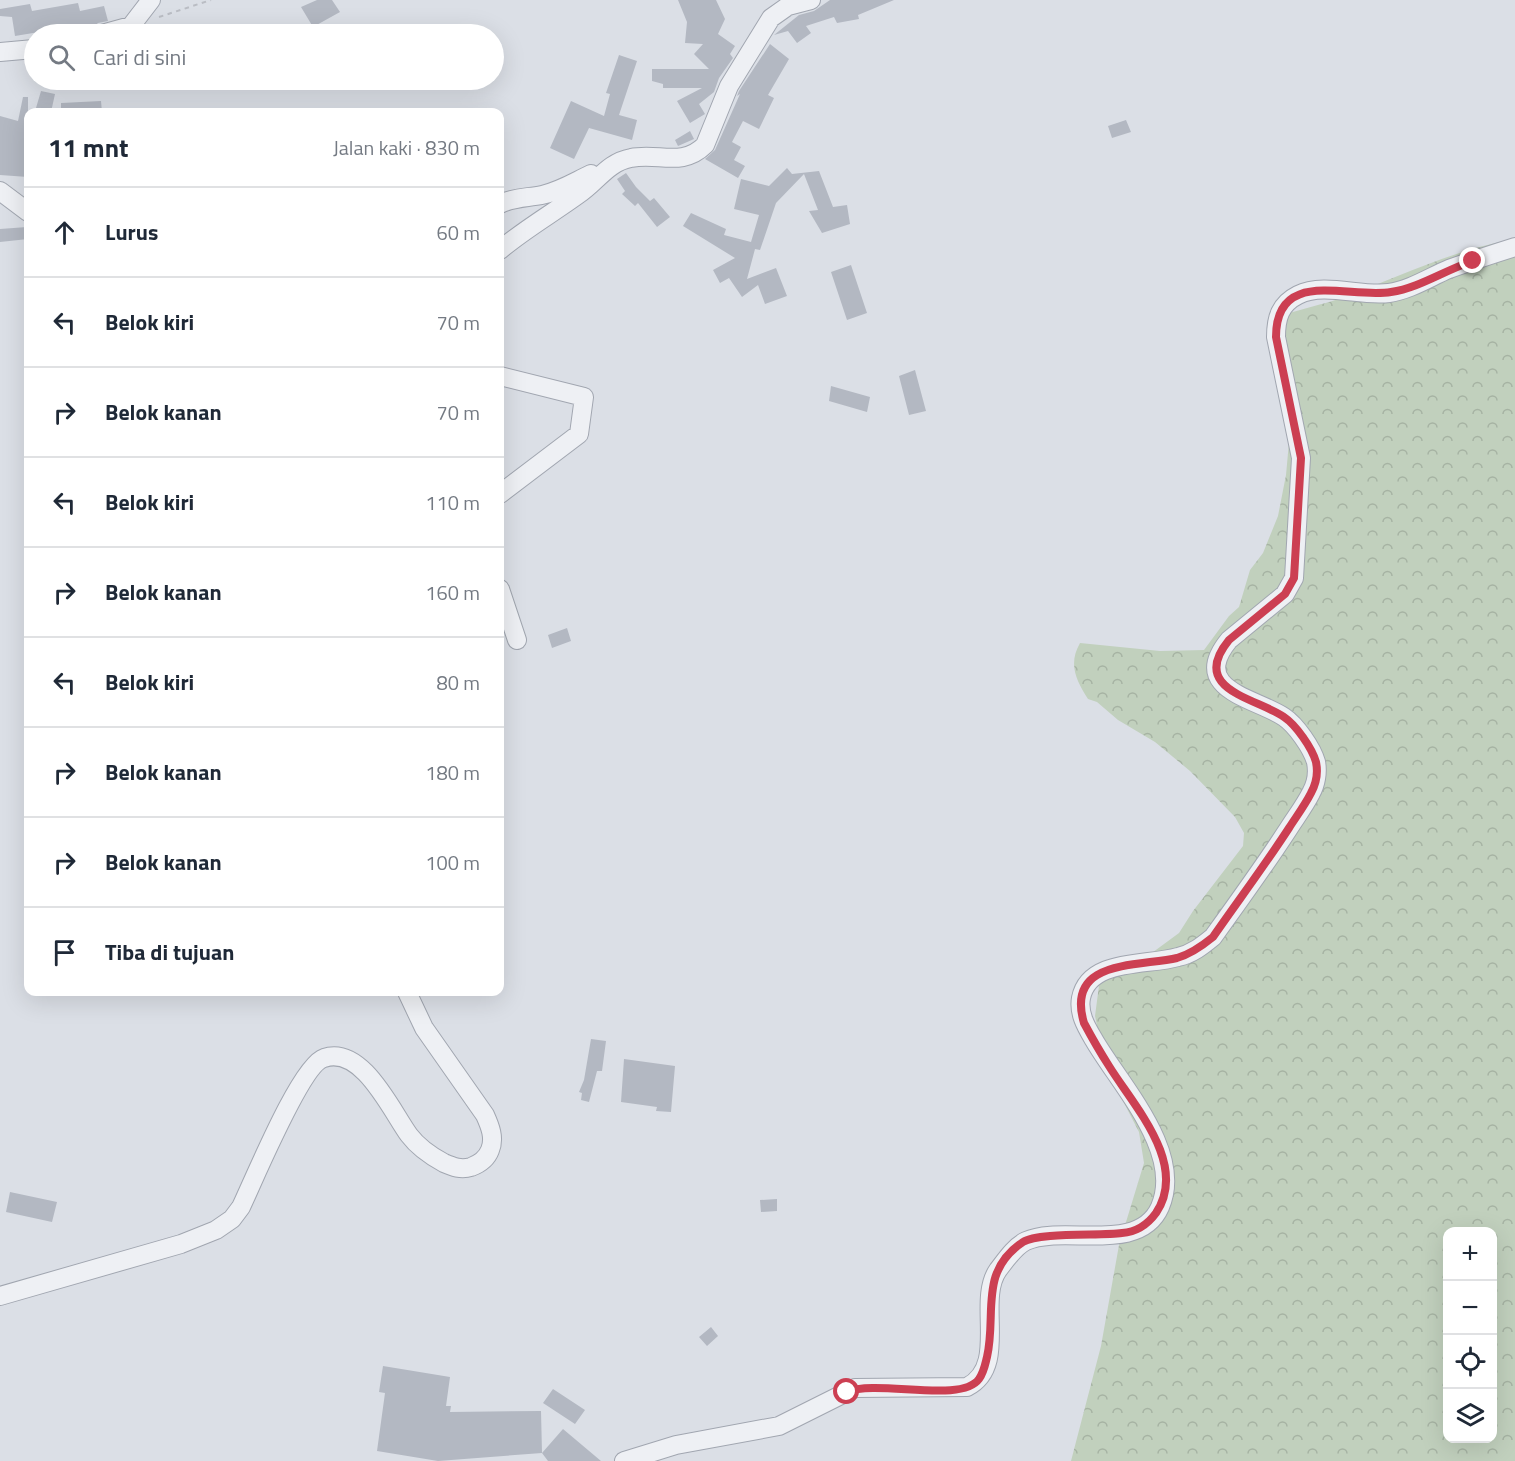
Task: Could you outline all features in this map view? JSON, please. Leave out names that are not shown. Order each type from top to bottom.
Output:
[{"type":"street","points":[[133,24],[152,0]]},
{"type":"street","points":[[504,202],[512,198],[540,196],[566,188],[631,158],[671,160],[698,152],[705,145],[729,86],[771,18],[788,6],[811,0]]},
{"type":"street","points":[[0,52],[24,50]]},
{"type":"street","points":[[504,247],[524,230],[579,195],[599,179],[606,169]]},
{"type":"street","points":[[0,191],[24,209]]},
{"type":"street","points":[[624,1461],[676,1445],[780,1426],[855,1388],[967,1388],[974,1384],[983,1372],[990,1344],[990,1294],[994,1278],[1018,1247],[1035,1238],[1124,1233],[1151,1220],[1160,1208],[1164,1192],[1162,1158],[1151,1130],[1084,1023],[1080,1000],[1084,987],[1099,972],[1177,958],[1202,947],[1213,937],[1311,793],[1317,772],[1313,754],[1290,722],[1278,714],[1233,694],[1223,685],[1217,666],[1222,648],[1285,594],[1294,578],[1301,458],[1276,337],[1276,322],[1280,310],[1288,301],[1310,291],[1374,293],[1399,291],[1461,265],[1515,247]]},
{"type":"street","points":[[504,377],[584,398],[579,434],[504,491]]},
{"type":"street","points":[[504,601],[517,640]]},
{"type":"street","points":[[0,1296],[181,1244],[216,1230],[232,1219],[241,1207],[300,1084],[317,1061],[326,1057],[348,1058],[367,1073],[410,1137],[425,1151],[454,1167],[466,1168],[478,1164],[488,1155],[492,1145],[491,1130],[485,1115],[424,1028],[409,996]]},
{"type":"path","points":[[137,24],[211,0]]},
{"type":"green space","points":[[1515,239],[1515,1461],[1071,1461],[1101,1346],[1119,1245],[1144,1163],[1139,1132],[1106,1068],[1095,1016],[1100,978],[1130,969],[1179,933],[1243,846],[1244,833],[1235,817],[1190,771],[1155,742],[1118,720],[1097,702],[1088,699],[1075,672],[1076,651],[1080,643],[1160,651],[1204,650],[1229,616],[1239,607],[1250,570],[1263,553],[1278,516],[1286,475],[1291,420],[1283,391],[1284,315],[1334,300],[1470,250]]},
{"type":"building","points":[[317,0],[332,0],[340,12],[318,24],[311,24],[301,7]]},
{"type":"building","points":[[678,0],[716,0],[725,19],[718,34],[735,46],[730,54],[733,58],[719,78],[714,92],[699,104],[705,114],[690,123],[677,101],[702,88],[663,88],[663,84],[652,81],[652,69],[709,69],[694,54],[703,44],[685,43],[687,22]]},
{"type":"building","points":[[830,0],[894,0],[858,15],[859,19],[837,23],[834,17],[806,26],[811,33],[797,43],[788,31],[774,35],[799,15],[814,11]]},
{"type":"building","points":[[78,3],[80,11],[104,6],[108,21],[97,24],[24,24],[24,34],[15,36],[12,17],[0,16],[0,9],[30,4],[32,11]]},
{"type":"building","points":[[770,44],[789,59],[768,95],[774,98],[759,129],[743,121],[732,142],[741,147],[734,160],[745,166],[738,178],[705,159],[715,150],[740,94],[737,96],[739,91]]},
{"type":"building","points":[[619,55],[637,61],[619,115],[637,120],[632,140],[589,128],[574,159],[550,148],[571,101],[604,116],[610,94],[606,93]]},
{"type":"building","points":[[41,91],[55,94],[52,108],[36,108]]},
{"type":"building","points":[[23,97],[28,97],[28,108],[24,108],[24,177],[0,175],[0,116],[18,121]]},
{"type":"building","points":[[101,101],[102,108],[61,108],[61,103]]},
{"type":"building","points":[[1126,120],[1131,132],[1112,138],[1108,126]]},
{"type":"building","points":[[690,131],[694,139],[678,146],[675,140]]},
{"type":"building","points":[[787,168],[792,174],[819,171],[833,207],[847,205],[850,224],[822,233],[809,211],[818,210],[804,174],[776,203],[760,250],[755,249],[747,279],[776,268],[787,296],[765,304],[758,285],[742,297],[729,278],[720,283],[713,270],[735,258],[683,226],[691,213],[726,229],[724,235],[751,242],[759,215],[734,209],[741,179],[769,186]]},
{"type":"building","points":[[626,173],[650,201],[654,198],[670,217],[657,227],[638,203],[635,206],[622,194],[625,191],[617,179]]},
{"type":"building","points":[[24,227],[24,239],[0,242],[0,229]]},
{"type":"building","points":[[851,265],[867,313],[847,320],[831,272]]},
{"type":"building","points":[[915,370],[926,411],[909,415],[899,376]]},
{"type":"building","points":[[831,386],[870,397],[867,412],[829,401]]},
{"type":"building","points":[[567,628],[571,641],[552,648],[548,635]]},
{"type":"building","points":[[591,1039],[606,1041],[602,1071],[597,1071],[589,1102],[581,1100],[582,1093],[579,1092],[584,1080]]},
{"type":"building","points":[[624,1059],[675,1066],[671,1112],[656,1111],[657,1107],[621,1102]]},
{"type":"building","points":[[10,1192],[57,1202],[52,1222],[6,1212]]},
{"type":"building","points":[[777,1199],[777,1211],[761,1212],[760,1200]]},
{"type":"building","points":[[711,1327],[718,1336],[707,1346],[699,1337]]},
{"type":"building","points":[[383,1366],[450,1377],[446,1406],[451,1406],[450,1412],[541,1411],[542,1453],[438,1461],[377,1451],[385,1393],[379,1392]]},
{"type":"building","points":[[553,1389],[585,1410],[575,1424],[543,1403]]},
{"type":"building","points":[[563,1429],[601,1461],[548,1461],[542,1453]]},
{"type":"route","points":[[847,1392],[855,1388],[957,1389],[967,1388],[974,1384],[983,1372],[990,1344],[992,1332],[990,1294],[994,1278],[1023,1242],[1035,1238],[1124,1233],[1140,1228],[1151,1220],[1160,1208],[1165,1176],[1157,1142],[1084,1023],[1080,1000],[1084,987],[1099,972],[1177,958],[1190,954],[1213,937],[1272,854],[1311,793],[1315,781],[1317,772],[1313,754],[1290,722],[1278,714],[1233,694],[1223,685],[1217,666],[1222,648],[1285,594],[1294,578],[1301,458],[1276,337],[1276,322],[1280,310],[1288,301],[1310,291],[1389,293],[1473,261]]}]
